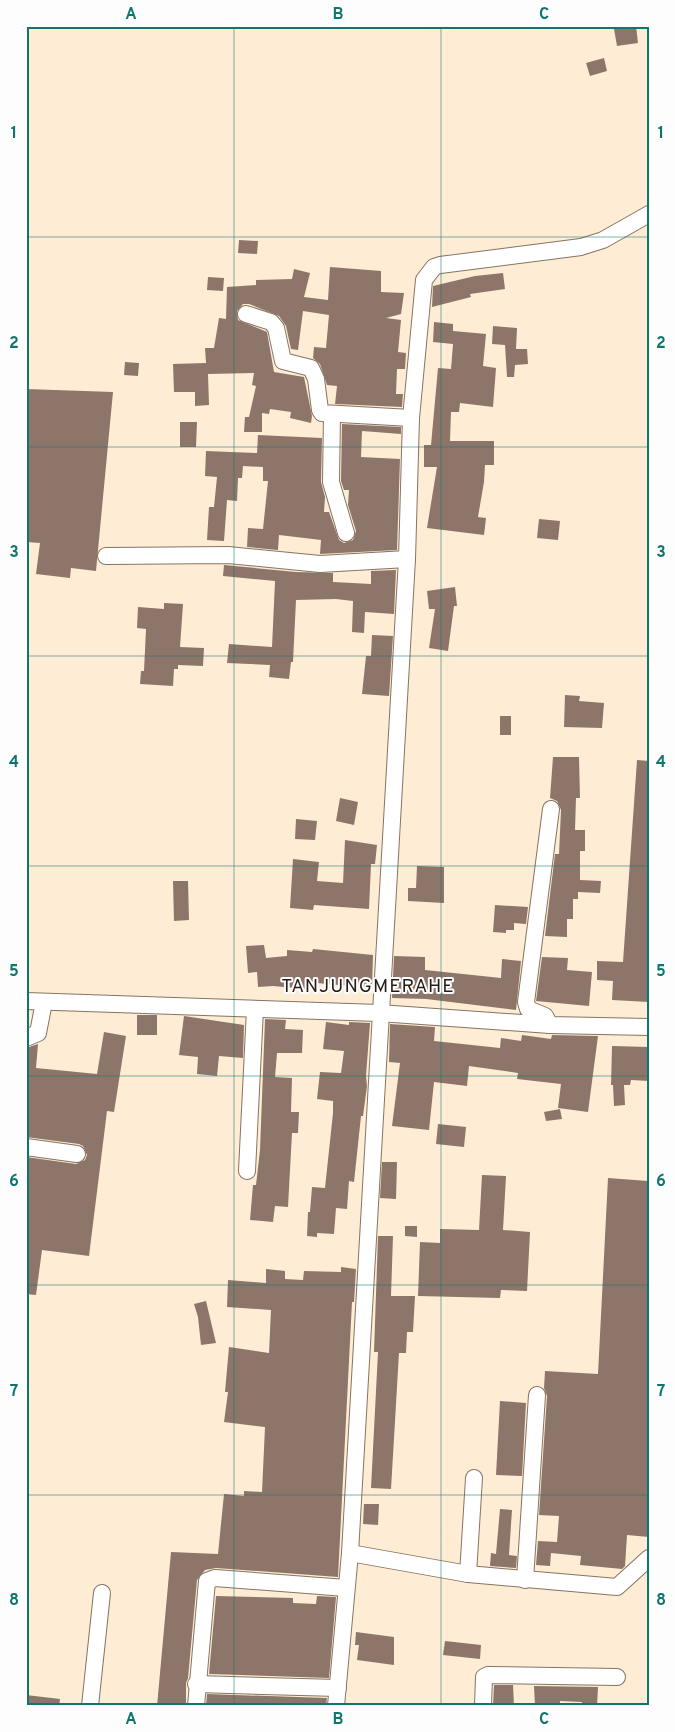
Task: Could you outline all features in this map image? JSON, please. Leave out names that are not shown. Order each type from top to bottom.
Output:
[{"type":"street","points":[[336,1706],[350,1554],[379,1013],[407,559],[411,418],[424,280],[434,267],[447,263],[581,247],[603,240],[649,214]]},
{"type":"street","points":[[246,314],[273,324],[278,333],[282,360],[311,368],[316,380],[322,413],[411,418]]},
{"type":"street","points":[[332,414],[331,482],[346,533]]},
{"type":"street","points":[[106,556],[228,555],[320,564],[407,559]]},
{"type":"street","points":[[550,1025],[545,1016],[528,1009],[526,1002],[551,809]]},
{"type":"street","points":[[26,1001],[379,1013],[550,1025],[649,1027]]},
{"type":"street","points":[[26,1038],[38,1033],[44,1002]]},
{"type":"street","points":[[247,1171],[254,1009]]},
{"type":"street","points":[[26,1148],[78,1154]]},
{"type":"street","points":[[524,1580],[537,1395]]},
{"type":"street","points":[[468,1574],[474,1478]]},
{"type":"street","points":[[350,1554],[468,1574],[617,1587],[649,1558]]},
{"type":"street","points":[[196,1706],[196,1684],[207,1581],[215,1578],[346,1588]]},
{"type":"street","points":[[90,1706],[102,1592]]},
{"type":"street","points":[[483,1706],[484,1677],[488,1675],[616,1677]]},
{"type":"street","points":[[196,1684],[338,1688]]},
{"type":"building","points":[[636,26],[638,43],[617,46],[614,29]]},
{"type":"building","points":[[604,58],[607,71],[590,76],[586,63]]},
{"type":"building","points":[[239,240],[258,241],[257,254],[238,253]]},
{"type":"building","points":[[330,267],[381,271],[381,292],[404,293],[401,314],[386,318],[401,320],[398,352],[406,353],[405,369],[397,369],[396,394],[403,394],[402,407],[335,404],[337,386],[327,385],[320,364],[313,358],[314,347],[326,348],[329,315],[303,311],[298,350],[291,349],[286,326],[279,316],[249,304],[243,304],[237,311],[238,320],[267,332],[274,372],[304,377],[312,416],[311,423],[290,418],[291,412],[270,409],[269,414],[262,413],[262,432],[244,432],[245,417],[249,417],[256,386],[252,385],[254,373],[208,374],[209,405],[195,406],[195,392],[174,392],[173,364],[206,363],[205,348],[214,348],[219,318],[226,319],[227,287],[256,285],[256,280],[292,279],[294,269],[310,273],[304,297],[328,300]]},
{"type":"building","points":[[503,273],[505,289],[470,294],[471,297],[432,307],[433,286],[475,276]]},
{"type":"building","points":[[208,277],[224,278],[223,291],[207,290]]},
{"type":"building","points":[[434,322],[453,324],[453,331],[486,334],[483,366],[496,368],[493,407],[460,403],[459,412],[451,412],[450,441],[494,441],[494,465],[485,465],[478,517],[486,518],[484,535],[427,528],[437,467],[424,467],[424,445],[431,445],[438,368],[451,369],[453,344],[433,342]]},
{"type":"building","points":[[493,326],[517,328],[516,349],[527,349],[528,364],[515,365],[514,377],[507,377],[505,345],[492,344]]},
{"type":"building","points":[[125,362],[139,363],[138,376],[124,375]]},
{"type":"building","points":[[26,389],[113,392],[96,571],[71,568],[70,578],[36,574],[40,543],[26,542]]},
{"type":"building","points":[[180,422],[197,422],[196,447],[180,447]]},
{"type":"building","points":[[342,424],[401,427],[401,434],[362,431],[361,457],[400,459],[397,550],[320,554],[321,540],[279,535],[278,550],[247,547],[248,528],[263,529],[268,481],[263,481],[263,467],[243,466],[242,478],[238,478],[237,501],[227,500],[224,541],[207,540],[209,507],[214,507],[217,477],[205,476],[206,451],[257,453],[258,435],[322,438],[321,482],[325,497],[324,512],[329,512],[339,540],[344,543],[353,540],[356,531],[348,505],[349,490],[344,490],[341,481]]},
{"type":"building","points":[[539,519],[560,521],[558,540],[537,538]]},
{"type":"building","points":[[224,565],[296,572],[333,573],[333,582],[371,584],[371,571],[396,570],[394,614],[365,612],[364,633],[352,632],[353,601],[336,599],[296,600],[293,662],[291,662],[289,679],[269,677],[270,665],[227,663],[229,644],[272,647],[275,581],[223,576]]},
{"type":"building","points":[[455,587],[457,606],[454,606],[448,651],[429,648],[435,609],[429,609],[427,591]]},
{"type":"building","points":[[164,603],[183,604],[180,647],[204,648],[203,666],[178,665],[178,669],[174,669],[173,686],[140,684],[141,671],[144,671],[146,629],[137,628],[138,607],[164,609]]},
{"type":"building","points":[[372,635],[393,636],[389,696],[362,694],[366,656],[371,656]]},
{"type":"building","points":[[565,695],[580,696],[579,701],[604,703],[602,728],[564,727]]},
{"type":"building","points":[[500,716],[511,716],[511,735],[500,735]]},
{"type":"building","points":[[553,757],[579,757],[580,798],[576,798],[575,830],[585,830],[585,851],[580,851],[580,880],[601,881],[600,893],[578,892],[578,899],[573,899],[573,919],[567,919],[567,937],[545,936],[555,854],[559,854],[561,810],[557,801],[550,798]]},
{"type":"building","points":[[637,760],[649,761],[649,1002],[612,1000],[613,981],[597,980],[597,961],[623,962]]},
{"type":"building","points":[[340,798],[358,802],[354,825],[336,821]]},
{"type":"building","points":[[296,819],[317,821],[315,840],[295,839]]},
{"type":"building","points":[[345,840],[377,845],[375,864],[371,864],[369,909],[314,905],[313,910],[290,908],[293,859],[319,862],[317,881],[343,883]]},
{"type":"building","points":[[417,866],[444,867],[444,903],[408,901],[408,888],[416,888]]},
{"type":"building","points":[[173,881],[188,881],[189,920],[174,921]]},
{"type":"building","points":[[495,905],[528,907],[526,924],[514,923],[514,930],[506,930],[506,933],[493,932]]},
{"type":"building","points":[[264,945],[266,958],[287,956],[287,950],[312,952],[313,949],[373,955],[372,988],[306,982],[306,989],[273,986],[258,987],[257,972],[248,973],[246,946]]},
{"type":"building","points":[[394,956],[425,957],[425,970],[501,978],[502,959],[521,961],[516,1010],[426,999],[392,998]]},
{"type":"building","points":[[542,957],[568,958],[567,970],[592,972],[589,1006],[536,1001]]},
{"type":"building","points":[[137,1015],[157,1015],[157,1035],[137,1035]]},
{"type":"building","points":[[184,1016],[244,1025],[243,1058],[219,1056],[217,1076],[197,1074],[198,1057],[179,1055]]},
{"type":"building","points":[[265,1019],[286,1020],[285,1029],[303,1030],[302,1053],[277,1053],[275,1077],[292,1078],[291,1112],[299,1112],[298,1133],[292,1133],[288,1207],[275,1206],[273,1222],[250,1220],[253,1185],[256,1185],[260,1150]]},
{"type":"building","points":[[326,1022],[349,1025],[349,1022],[370,1023],[367,1086],[363,1116],[361,1116],[354,1182],[349,1181],[347,1209],[336,1208],[334,1234],[317,1233],[317,1237],[307,1236],[308,1212],[310,1212],[312,1187],[325,1188],[333,1113],[333,1101],[317,1099],[320,1072],[341,1073],[344,1051],[323,1049]]},
{"type":"building","points":[[390,1024],[435,1027],[434,1041],[500,1048],[501,1038],[521,1041],[522,1035],[551,1039],[552,1035],[598,1036],[588,1112],[558,1108],[561,1084],[517,1079],[518,1073],[469,1066],[467,1086],[434,1082],[429,1130],[392,1126],[400,1063],[389,1062]]},
{"type":"building","points":[[104,1032],[126,1036],[114,1112],[107,1111],[89,1256],[42,1250],[36,1295],[26,1294],[26,1157],[76,1164],[85,1160],[87,1155],[83,1146],[79,1144],[26,1137],[26,1048],[38,1044],[36,1068],[97,1074]]},
{"type":"building","points":[[612,1046],[649,1047],[649,1081],[631,1080],[630,1085],[624,1085],[625,1105],[614,1106],[613,1085],[611,1085]]},
{"type":"building","points":[[560,1109],[562,1119],[546,1121],[544,1112]]},
{"type":"building","points":[[438,1124],[466,1127],[464,1147],[436,1144]]},
{"type":"building","points":[[382,1162],[397,1162],[396,1199],[380,1198]]},
{"type":"building","points":[[482,1175],[506,1176],[503,1230],[530,1232],[527,1291],[501,1290],[500,1298],[418,1296],[420,1242],[440,1243],[440,1229],[479,1230]]},
{"type":"building","points":[[608,1178],[648,1181],[649,1537],[627,1535],[625,1566],[622,1569],[580,1565],[581,1556],[551,1553],[550,1566],[536,1565],[538,1541],[557,1542],[559,1516],[539,1515],[547,1396],[544,1388],[545,1371],[598,1374]]},
{"type":"building","points":[[405,1226],[417,1226],[417,1237],[405,1236]]},
{"type":"building","points":[[378,1236],[393,1236],[391,1296],[415,1296],[413,1332],[407,1332],[406,1353],[399,1353],[391,1489],[371,1488],[378,1352],[374,1352]]},
{"type":"building","points":[[341,1267],[356,1269],[354,1302],[352,1302],[338,1577],[216,1568],[205,1570],[197,1580],[186,1683],[186,1706],[157,1706],[171,1552],[218,1554],[224,1494],[244,1496],[244,1491],[262,1492],[265,1427],[224,1422],[228,1392],[225,1392],[229,1347],[269,1353],[271,1310],[227,1307],[228,1280],[266,1283],[266,1269],[285,1271],[285,1279],[303,1280],[304,1271],[341,1272]]},
{"type":"building","points":[[206,1301],[216,1343],[201,1345],[198,1317],[194,1304]]},
{"type":"building","points":[[500,1401],[526,1403],[522,1476],[496,1475]]},
{"type":"building","points":[[364,1504],[379,1504],[378,1525],[363,1524]]},
{"type":"building","points":[[500,1509],[512,1510],[509,1555],[517,1556],[516,1568],[490,1566],[491,1553],[496,1554]]},
{"type":"building","points":[[216,1596],[293,1598],[293,1603],[316,1604],[317,1596],[336,1597],[329,1678],[209,1674]]},
{"type":"building","points":[[356,1632],[394,1637],[394,1665],[357,1660],[359,1645],[355,1645]]},
{"type":"building","points":[[445,1641],[481,1645],[480,1659],[443,1655]]},
{"type":"building","points":[[494,1685],[513,1685],[514,1706],[493,1706]]},
{"type":"building","points":[[534,1686],[598,1687],[597,1706],[582,1706],[582,1702],[560,1701],[560,1706],[535,1706]]},
{"type":"building","points":[[207,1694],[327,1698],[326,1706],[206,1706]]},
{"type":"building","points":[[26,1695],[60,1699],[59,1706],[26,1706]]},
{"type":"district","name":"TANJUNGMERAHE","points":[[368,985]]}]
